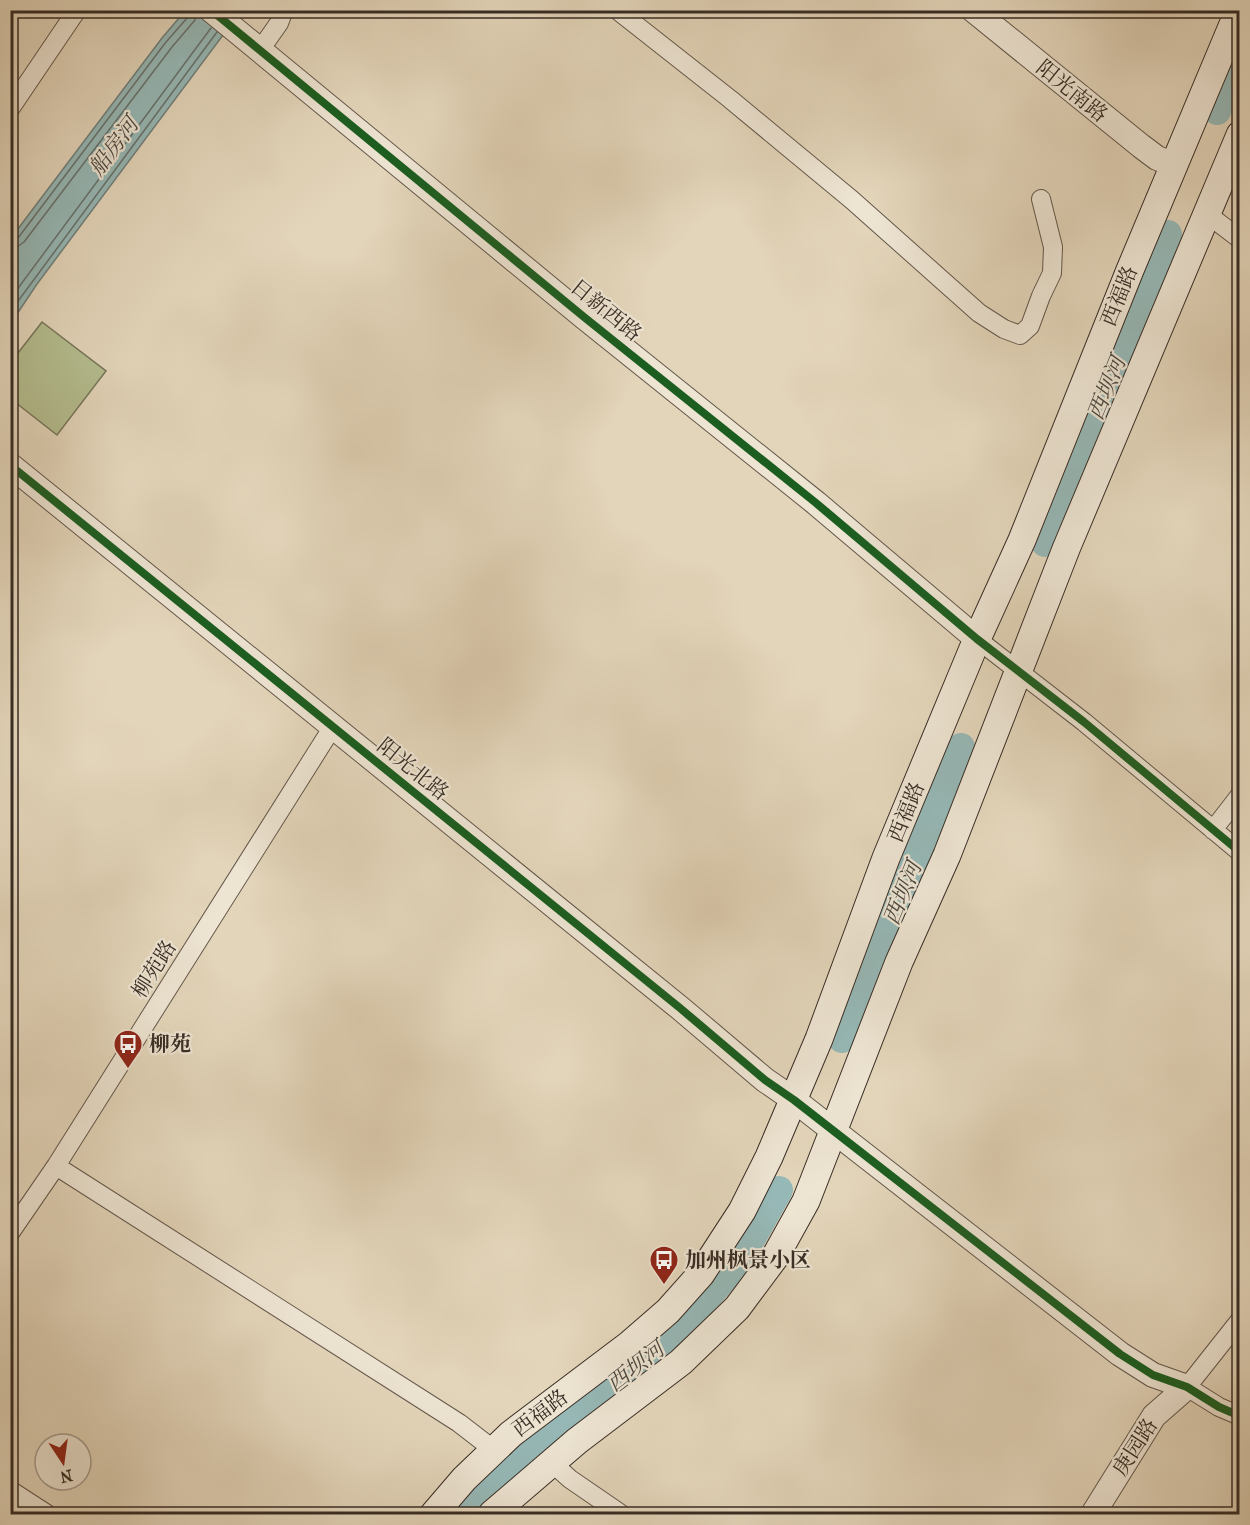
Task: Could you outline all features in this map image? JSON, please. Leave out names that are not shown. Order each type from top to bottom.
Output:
[{"type":"main road","name":"西福路","points":[[434,1515],[464,1479],[511,1434],[630,1344],[668,1311],[701,1274],[742,1210],[794,1100],[886,858],[977,639],[1022,540],[1130,270],[1239,10]]},
{"type":"main road","points":[[492,1515],[551,1462],[681,1362],[737,1308],[775,1257],[806,1201],[899,962],[947,855],[1066,549],[1239,135]]},
{"type":"street","points":[[10,109],[77,10]]},
{"type":"street","name":"日新西路","points":[[211,10],[825,510],[977,639]]},
{"type":"street","points":[[260,50],[279,23],[284,10]]},
{"type":"street","points":[[617,10],[730,99],[852,200],[979,313],[1004,329],[1020,335],[1030,326],[1041,296],[1053,273],[1053,247],[1041,199]]},
{"type":"street","name":"阳光南路","points":[[973,10],[1141,147],[1157,158],[1174,165]]},
{"type":"street","points":[[1207,214],[1239,239]]},
{"type":"street","name":"阳光北路","points":[[10,465],[680,1008],[765,1080],[794,1100],[1120,1354],[1153,1375],[1186,1387]]},
{"type":"street","points":[[977,639],[1084,722],[1239,852]]},
{"type":"street","name":"柳苑路","points":[[10,1233],[56,1166],[332,728]]},
{"type":"street","points":[[1213,830],[1239,795]]},
{"type":"street","points":[[56,1166],[459,1423],[494,1450]]},
{"type":"street","points":[[1239,1320],[1186,1387],[1239,1416]]},
{"type":"street","name":"庚园路","points":[[1093,1515],[1154,1416],[1186,1387]]},
{"type":"street","points":[[551,1462],[570,1479],[621,1515]]},
{"type":"street","points":[[10,1490],[47,1515]]},
{"type":"green space","points":[[42,322],[106,371],[57,435],[11,399],[11,362]]},
{"type":"water","name":"船房河","points":[[185,11],[241,11],[37,284],[11,323],[11,238],[162,38]]},
{"type":"waterway","name":"西坝河","points":[[1217,111],[1240,56]]},
{"type":"waterway","name":"西坝河","points":[[1045,543],[1168,234]]},
{"type":"waterway","name":"西坝河","points":[[842,1039],[961,747]]},
{"type":"waterway","name":"西坝河","points":[[460,1514],[475,1496],[517,1456],[660,1347],[691,1317],[741,1258],[779,1190]]},
{"type":"cycle path","points":[[211,10],[584,317],[816,503],[977,639],[1084,722],[1240,852]]},
{"type":"cycle path","points":[[10,465],[680,1008],[765,1080],[794,1100],[1120,1354],[1153,1375],[1187,1387],[1219,1407],[1240,1416]]},
{"type":"place","name":"柳苑","points":[[128,1070]]},
{"type":"place","name":"加州枫景小区","points":[[664,1286]]}]
